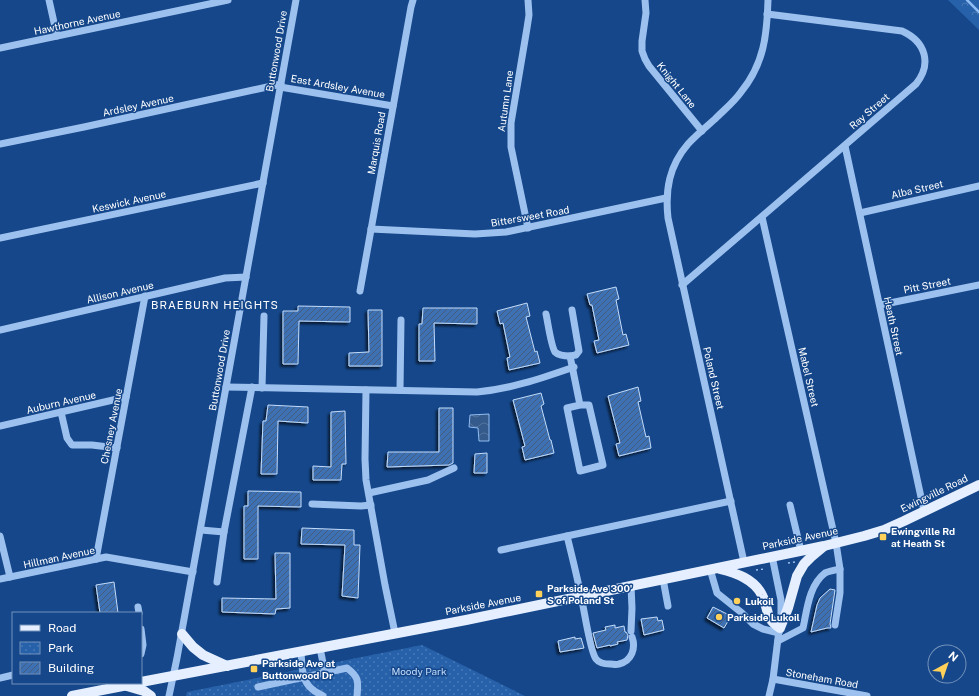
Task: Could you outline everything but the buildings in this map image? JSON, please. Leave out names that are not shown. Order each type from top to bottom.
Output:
[{"type":"main road","name":"Ewingville Road","points":[[898,524],[979,485]]},
{"type":"main road","name":"Parkside Avenue","points":[[142,682],[466,620],[824,546],[864,536],[898,524]]},
{"type":"main road","points":[[779,634],[797,576],[804,564],[824,546]]},
{"type":"main road","points":[[713,569],[732,572],[744,577],[754,585],[762,595],[768,615],[779,634]]},
{"type":"main road","points":[[182,634],[193,647],[203,655],[227,666]]},
{"type":"main road","name":"Parkside Avenue","points":[[72,696],[134,684]]},
{"type":"main road","points":[[125,686],[144,691],[151,696]]},
{"type":"street","points":[[49,0],[57,36]]},
{"type":"street","name":"Hawthorne Avenue","points":[[0,48],[228,0]]},
{"type":"street","name":"Buttonwood Drive","points":[[169,696],[201,530],[296,0]]},
{"type":"street","name":"Marquis Road","points":[[360,291],[413,0]]},
{"type":"street","name":"Autumn Lane","points":[[528,0],[527,28],[510,135],[511,147],[528,228]]},
{"type":"street","name":"Knight Lane","points":[[645,0],[646,13],[642,51],[645,59],[649,66],[702,131]]},
{"type":"street","name":"Poland Street","points":[[744,562],[682,285],[668,218],[666,198],[674,165],[681,153],[689,143],[732,104],[751,78],[758,64],[767,30],[768,0]]},
{"type":"street","name":"Ray Street","points":[[682,285],[916,84],[921,78],[924,70],[924,53],[921,46],[910,34],[902,31],[767,14]]},
{"type":"street","name":"East Ardsley Avenue","points":[[280,85],[393,106]]},
{"type":"street","name":"Ardsley Avenue","points":[[0,144],[280,85]]},
{"type":"street","name":"Heath Street","points":[[845,146],[924,511]]},
{"type":"street","name":"Keswick Avenue","points":[[0,238],[263,183]]},
{"type":"street","name":"Alba Street","points":[[860,213],[979,186]]},
{"type":"street","name":"Bittersweet Road","points":[[371,230],[486,234],[506,232],[666,198]]},
{"type":"street","name":"Mabel Street","points":[[762,217],[836,543],[840,569],[840,593],[835,625]]},
{"type":"street","name":"Allison Avenue","points":[[0,330],[225,278],[246,277]]},
{"type":"street","name":"Pitt Street","points":[[880,305],[979,286]]},
{"type":"street","name":"Chesney Avenue","points":[[96,559],[145,296]]},
{"type":"street","points":[[546,314],[553,347],[556,353],[562,356],[570,356],[576,355],[579,351],[572,310]]},
{"type":"street","points":[[262,388],[264,316]]},
{"type":"street","points":[[400,390],[401,320]]},
{"type":"street","points":[[570,356],[580,405]]},
{"type":"street","points":[[226,387],[477,392],[510,387],[573,368]]},
{"type":"street","points":[[217,582],[224,532],[252,387]]},
{"type":"street","points":[[366,390],[366,480],[395,633]]},
{"type":"street","name":"Auburn Avenue","points":[[0,426],[126,397]]},
{"type":"street","points":[[580,405],[589,405],[603,465],[580,471],[568,408],[580,405]]},
{"type":"street","points":[[61,412],[67,438],[72,445],[79,444],[117,448]]},
{"type":"street","points":[[369,493],[428,480],[454,468]]},
{"type":"street","points":[[501,550],[731,501]]},
{"type":"street","points":[[312,504],[371,505]]},
{"type":"street","points":[[790,505],[801,550]]},
{"type":"street","points":[[201,530],[224,532]]},
{"type":"street","points":[[0,536],[10,577]]},
{"type":"street","points":[[567,536],[592,650],[596,659],[604,664],[619,664],[626,661],[634,651],[632,637],[631,586]]},
{"type":"street","points":[[769,696],[773,679],[781,614],[781,600],[772,556]]},
{"type":"street","name":"Hillman Avenue","points":[[0,579],[106,557],[193,572]]},
{"type":"street","points":[[713,569],[717,593],[753,624],[762,629],[779,634],[803,628],[811,593],[817,581],[826,573],[840,569]]},
{"type":"street","points":[[663,579],[668,606]]},
{"type":"street","points":[[142,637],[142,650]]},
{"type":"street","points":[[320,648],[325,673]]},
{"type":"street","points":[[301,652],[304,677],[307,684],[311,689],[323,696]]},
{"type":"street","points":[[258,687],[348,668],[352,671],[358,682],[357,696]]},
{"type":"street","points":[[0,678],[12,675]]},
{"type":"street","name":"Stoneham Road","points":[[773,679],[868,696]]},
{"type":"path","points":[[784,565],[788,564]]},
{"type":"path","points":[[752,571],[764,569]]},
{"type":"green space","points":[[948,0],[979,0],[979,30]]},
{"type":"green space","name":"Moody Park","points":[[422,645],[525,696],[186,696],[187,692]]},
{"type":"water","points":[[489,414],[489,441],[479,441],[478,428],[469,427],[470,415]]},
{"type":"waterway","points":[[967,0],[979,12]]},
{"type":"place","name":"Ewingville Rd at Heath St","points":[[883,537]]},
{"type":"place","name":"Parkside Ave 300' S of Poland St","points":[[539,594]]},
{"type":"place","name":"Lukoil","points":[[737,601]]},
{"type":"place","name":"Parkside Lukoil","points":[[719,617]]},
{"type":"place","name":"Parkside Ave at Buttonwood Dr","points":[[254,669]]},
{"type":"district","name":"BRAEBURN HEIGHTS","points":[[215,305]]}]
